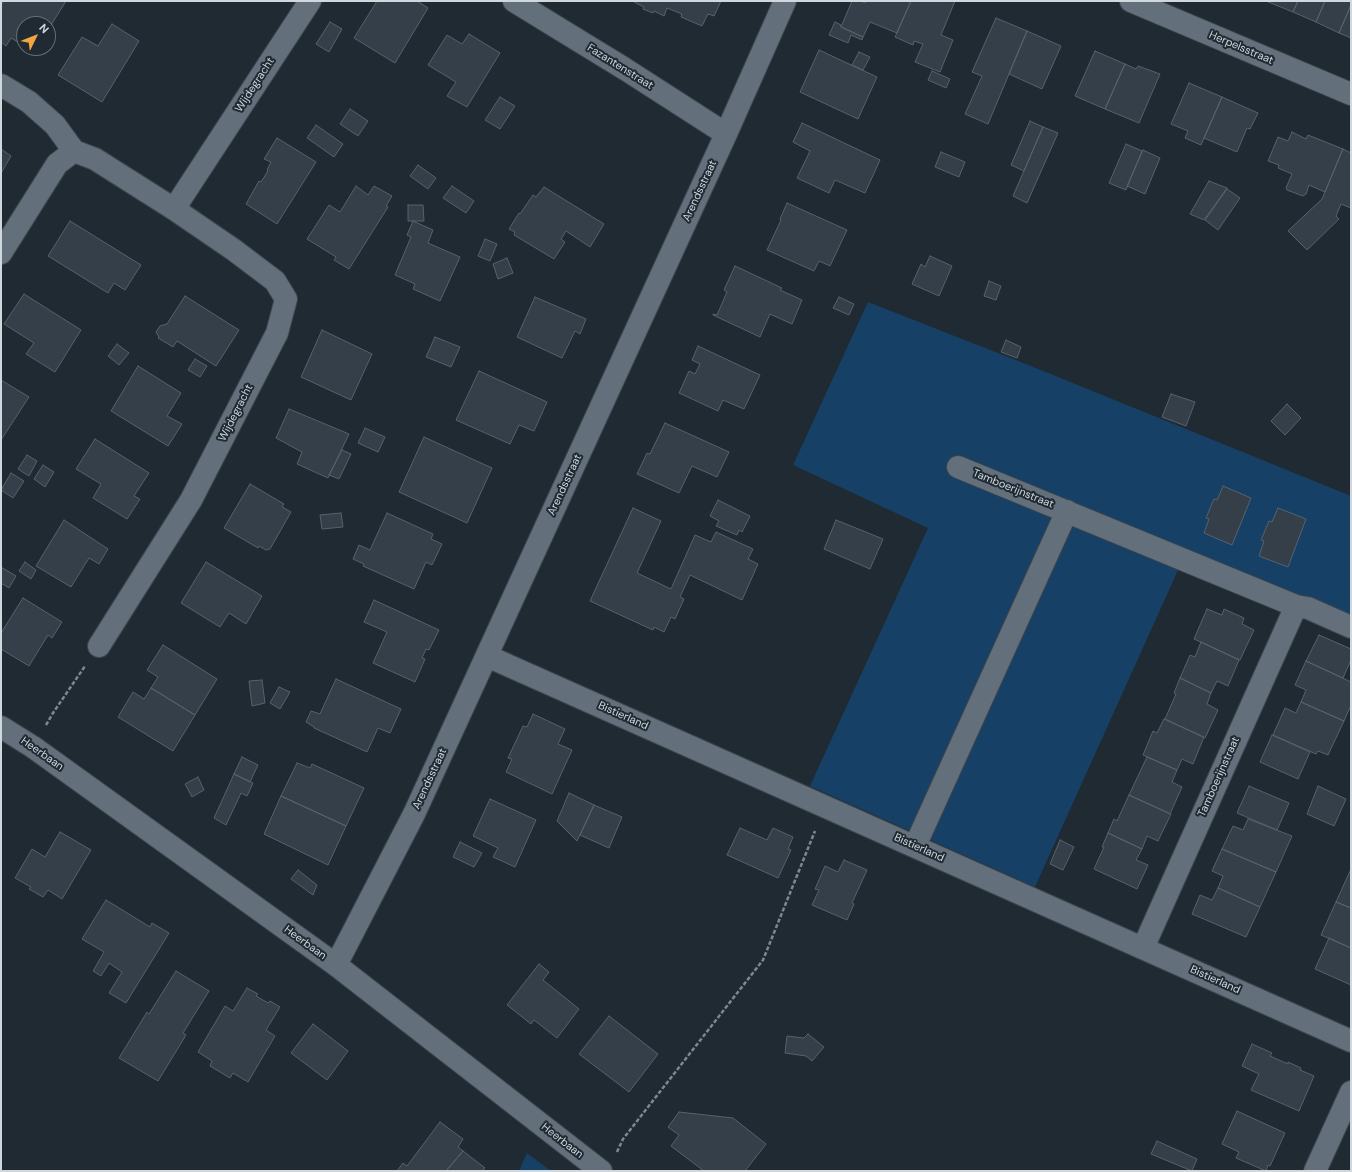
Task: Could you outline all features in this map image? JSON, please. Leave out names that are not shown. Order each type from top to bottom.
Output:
[{"type":"street","name":"Wijdegracht","points":[[174,209],[310,1]]},
{"type":"street","name":"Fazantenstraat","points":[[514,1],[625,69],[726,134]]},
{"type":"street","name":"Arendsstraat","points":[[336,965],[414,814],[726,134],[785,1]]},
{"type":"street","name":"Herpelsstraat","points":[[1131,1],[1351,94]]},
{"type":"street","name":"Wijdegracht","points":[[1,85],[29,102],[55,125],[74,150],[95,159],[174,209],[276,281],[286,299],[277,333],[191,500],[99,646]]},
{"type":"street","points":[[1,253],[57,164],[74,150]]},
{"type":"street","name":"Tamboerijnstraat","points":[[958,467],[1296,606],[1308,608],[1351,627]]},
{"type":"street","name":"Tamboerijnstraat","points":[[915,846],[1067,511]]},
{"type":"street","name":"Tamboerijnstraat","points":[[1142,948],[1296,606]]},
{"type":"street","name":"Bistierland","points":[[487,656],[1351,1041]]},
{"type":"street","name":"Heerbaan","points":[[1,727],[33,748],[336,965],[608,1163]]},
{"type":"street","points":[[1315,1171],[1351,1092]]},
{"type":"path","points":[[33,748],[53,713],[99,646]]},
{"type":"path","points":[[608,1163],[623,1139],[763,960],[825,806]]},
{"type":"shaded area","points":[[868,302],[1031,366],[1351,496],[1351,636],[1179,568],[1035,887],[810,786],[928,528],[793,465]]},
{"type":"shaded area","points":[[527,1153],[551,1171],[519,1171]]},
{"type":"building","points":[[4,1],[66,1],[56,17],[16,16],[16,41],[11,38],[6,46],[1,42],[1,5]]},
{"type":"building","points":[[377,1],[417,1],[428,8],[395,63],[354,38]]},
{"type":"building","points":[[721,1],[714,16],[708,14],[702,26],[681,17],[682,14],[667,8],[664,16],[654,11],[653,13],[643,9],[644,7],[634,2]]},
{"type":"building","points":[[852,1],[861,1],[865,3],[866,1],[911,1],[897,33],[870,22],[863,37],[841,27]]},
{"type":"building","points":[[911,1],[955,1],[941,35],[953,40],[940,72],[915,62],[923,44],[914,41],[913,45],[895,37]]},
{"type":"building","points":[[1266,1],[1298,1],[1293,12]]},
{"type":"building","points":[[1298,1],[1325,1],[1316,22],[1293,12]]},
{"type":"building","points":[[1325,1],[1351,1],[1351,5],[1339,33],[1316,22]]},
{"type":"building","points":[[1351,5],[1351,38],[1339,33]]},
{"type":"building","points":[[996,18],[1027,31],[988,124],[965,114],[982,76],[972,72]]},
{"type":"building","points":[[330,22],[342,29],[329,52],[316,44]]},
{"type":"building","points":[[835,22],[841,25],[841,27],[863,37],[862,40],[851,35],[848,43],[829,35]]},
{"type":"building","points":[[112,24],[139,41],[102,102],[58,75],[82,37],[98,46]]},
{"type":"building","points":[[1027,31],[1061,46],[1042,89],[1009,74]]},
{"type":"building","points":[[469,34],[500,53],[467,107],[447,96],[456,82],[428,65],[447,35],[462,44]]},
{"type":"building","points":[[819,50],[877,77],[858,119],[800,92]]},
{"type":"building","points":[[1095,51],[1125,64],[1105,109],[1075,96]]},
{"type":"building","points":[[859,52],[870,57],[863,70],[852,65]]},
{"type":"building","points":[[1125,64],[1136,69],[1138,66],[1160,74],[1139,123],[1105,109]]},
{"type":"building","points":[[932,71],[950,79],[946,88],[928,80]]},
{"type":"building","points":[[1189,83],[1222,97],[1201,145],[1185,138],[1188,131],[1171,124]]},
{"type":"building","points":[[500,97],[515,106],[500,129],[485,120]]},
{"type":"building","points":[[1222,97],[1258,113],[1250,129],[1247,128],[1237,152],[1204,138]]},
{"type":"building","points":[[350,109],[368,121],[358,136],[340,124]]},
{"type":"building","points":[[1030,121],[1043,127],[1024,171],[1011,165]]},
{"type":"building","points":[[802,123],[880,160],[865,193],[835,180],[829,193],[797,178],[810,151],[793,142]]},
{"type":"building","points":[[316,125],[343,144],[334,157],[307,138]]},
{"type":"building","points":[[1043,127],[1058,133],[1027,203],[1013,196]]},
{"type":"building","points":[[1292,132],[1306,139],[1308,135],[1343,149],[1325,192],[1309,185],[1306,194],[1303,196],[1287,190],[1286,188],[1292,174],[1278,168],[1279,165],[1268,161],[1278,137],[1288,141]]},
{"type":"building","points":[[277,138],[316,162],[277,224],[246,204],[259,181],[261,182],[268,171],[267,170],[271,162],[264,159]]},
{"type":"building","points":[[1126,144],[1142,151],[1126,190],[1109,183]]},
{"type":"building","points":[[1,149],[11,156],[1,173]]},
{"type":"building","points":[[1343,149],[1351,153],[1351,208],[1341,204],[1336,216],[1339,219],[1307,250],[1288,231],[1322,199]]},
{"type":"building","points":[[1143,150],[1160,158],[1145,194],[1127,186]]},
{"type":"building","points":[[941,152],[965,162],[959,177],[935,167]]},
{"type":"building","points":[[418,165],[436,178],[428,189],[410,176]]},
{"type":"building","points":[[1209,181],[1227,188],[1204,220],[1190,214]]},
{"type":"building","points":[[356,186],[368,195],[374,186],[392,196],[386,206],[388,207],[349,269],[334,260],[336,257],[307,239],[329,205],[340,212]]},
{"type":"building","points":[[452,186],[474,201],[466,213],[443,198]]},
{"type":"building","points":[[544,187],[604,224],[590,247],[566,231],[561,239],[565,242],[554,259],[514,235],[515,232],[509,229],[533,195],[536,197]]},
{"type":"building","points":[[1227,189],[1240,198],[1218,230],[1205,220]]},
{"type":"building","points":[[787,203],[847,230],[830,266],[819,261],[814,271],[767,250]]},
{"type":"building","points":[[408,205],[423,205],[424,221],[408,221]]},
{"type":"building","points":[[70,221],[141,265],[125,290],[114,283],[108,293],[48,256]]},
{"type":"building","points":[[413,221],[433,230],[428,243],[460,257],[440,301],[413,289],[415,284],[395,275],[411,237],[407,235]]},
{"type":"building","points":[[485,239],[497,244],[490,261],[478,256]]},
{"type":"building","points":[[930,256],[952,266],[939,296],[912,284],[921,264],[925,267]]},
{"type":"building","points":[[507,258],[513,273],[498,279],[493,264]]},
{"type":"building","points":[[735,266],[782,288],[780,290],[802,300],[792,324],[770,314],[760,337],[713,315],[717,315],[727,292],[724,290]]},
{"type":"building","points":[[989,281],[1001,286],[996,300],[984,296]]},
{"type":"building","points":[[24,294],[81,330],[55,372],[26,354],[34,343],[4,324]]},
{"type":"building","points":[[185,296],[239,330],[216,366],[177,341],[173,347],[158,338],[159,337],[156,332],[160,326],[167,324]]},
{"type":"building","points":[[535,297],[586,319],[580,334],[575,331],[562,358],[517,337]]},
{"type":"building","points":[[839,297],[854,304],[849,315],[833,308]]},
{"type":"building","points":[[322,330],[372,354],[351,400],[301,377]]},
{"type":"building","points":[[435,337],[460,347],[451,367],[426,357]]},
{"type":"building","points":[[1006,340],[1021,347],[1017,358],[1001,352]]},
{"type":"building","points":[[117,344],[129,353],[119,365],[108,356]]},
{"type":"building","points":[[698,346],[760,375],[744,409],[723,400],[718,411],[679,393],[689,371],[695,374],[700,364],[692,360]]},
{"type":"building","points":[[195,359],[207,366],[200,377],[188,370]]},
{"type":"building","points":[[138,366],[181,393],[167,416],[182,424],[168,446],[111,411]]},
{"type":"building","points":[[479,371],[547,402],[534,431],[519,425],[510,444],[456,420]]},
{"type":"building","points":[[1,380],[29,397],[1,440]]},
{"type":"building","points":[[1171,394],[1195,402],[1186,426],[1162,417]]},
{"type":"building","points":[[1287,404],[1301,418],[1285,435],[1271,421]]},
{"type":"building","points":[[289,409],[349,434],[328,478],[297,464],[302,452],[276,438]]},
{"type":"building","points":[[665,423],[729,452],[717,477],[692,466],[679,493],[637,474],[647,453],[650,454]]},
{"type":"building","points":[[365,428],[385,437],[378,452],[358,443]]},
{"type":"building","points":[[424,437],[492,468],[467,523],[399,492]]},
{"type":"building","points":[[95,439],[149,473],[134,496],[140,499],[127,519],[93,498],[101,484],[76,469]]},
{"type":"building","points":[[342,450],[351,454],[339,479],[329,475]]},
{"type":"building","points":[[27,455],[37,461],[29,476],[18,469]]},
{"type":"building","points":[[43,465],[54,472],[45,487],[34,479]]},
{"type":"building","points":[[11,473],[24,481],[13,498],[1,490]]},
{"type":"building","points":[[250,484],[284,504],[282,507],[291,512],[270,549],[266,550],[259,546],[258,548],[224,528]]},
{"type":"building","points":[[1223,486],[1251,498],[1232,545],[1204,533],[1209,519],[1206,518],[1214,499],[1217,500]]},
{"type":"building","points":[[718,500],[750,516],[742,532],[739,530],[737,535],[716,526],[719,521],[710,516]]},
{"type":"building","points":[[633,508],[661,521],[637,573],[671,589],[695,535],[711,542],[716,532],[753,549],[748,559],[758,564],[742,600],[690,575],[680,597],[684,599],[675,619],[671,617],[664,632],[654,627],[653,630],[590,601]]},
{"type":"building","points":[[1278,508],[1306,519],[1288,567],[1259,556],[1264,541],[1261,540],[1269,521],[1272,522]]},
{"type":"building","points":[[341,513],[343,527],[322,529],[320,515]]},
{"type":"building","points":[[387,513],[433,534],[431,539],[442,544],[432,565],[426,562],[414,589],[363,566],[364,564],[353,559],[359,545],[370,550]]},
{"type":"building","points":[[64,520],[108,549],[99,564],[89,558],[71,587],[36,566]]},
{"type":"building","points":[[836,520],[883,539],[870,569],[824,549]]},
{"type":"building","points":[[25,562],[36,570],[31,579],[19,571]]},
{"type":"building","points":[[206,562],[262,596],[246,624],[229,613],[220,627],[181,603]]},
{"type":"building","points":[[1,567],[16,576],[9,588],[1,583]]},
{"type":"building","points":[[23,598],[62,622],[52,638],[48,635],[29,666],[1,649],[1,633]]},
{"type":"building","points":[[374,600],[439,630],[429,650],[426,649],[422,658],[425,659],[415,682],[373,663],[387,632],[364,622]]},
{"type":"building","points":[[1207,609],[1222,615],[1224,609],[1244,618],[1242,624],[1254,630],[1240,660],[1194,639]]},
{"type":"building","points":[[1319,635],[1351,649],[1351,660],[1343,678],[1306,661]]},
{"type":"building","points":[[1201,642],[1239,660],[1228,686],[1217,681],[1211,693],[1180,678],[1190,655],[1195,657]]},
{"type":"building","points":[[163,645],[217,679],[195,715],[151,688],[158,677],[147,670]]},
{"type":"building","points":[[1306,661],[1351,682],[1351,705],[1344,721],[1301,702],[1306,690],[1295,685]]},
{"type":"building","points":[[1180,678],[1211,693],[1207,704],[1218,710],[1205,738],[1165,719],[1176,694],[1174,693]]},
{"type":"building","points":[[336,679],[401,709],[390,733],[378,728],[367,752],[314,728],[306,722],[311,711],[320,714]]},
{"type":"building","points":[[262,680],[265,703],[252,706],[249,681]]},
{"type":"building","points":[[279,687],[290,692],[280,709],[270,703]]},
{"type":"building","points":[[151,688],[195,715],[173,751],[118,717],[133,692],[144,699]]},
{"type":"building","points":[[1301,702],[1344,721],[1328,755],[1318,751],[1316,754],[1273,735],[1285,708],[1296,713]]},
{"type":"building","points":[[533,714],[565,729],[558,744],[572,750],[552,794],[506,772],[512,759],[508,758],[523,726],[527,727]]},
{"type":"building","points":[[1164,719],[1204,737],[1193,764],[1182,759],[1177,770],[1143,755],[1153,731],[1157,733]]},
{"type":"building","points":[[1272,735],[1310,752],[1298,779],[1260,762]]},
{"type":"building","points":[[242,757],[258,765],[250,782],[234,774]]},
{"type":"building","points":[[1147,757],[1177,770],[1172,782],[1182,787],[1170,814],[1129,795]]},
{"type":"building","points":[[297,763],[310,768],[312,764],[364,788],[346,826],[281,796]]},
{"type":"building","points":[[234,774],[253,783],[247,796],[241,793],[226,825],[214,818]]},
{"type":"building","points":[[198,777],[204,790],[192,797],[185,784]]},
{"type":"building","points":[[1249,786],[1289,803],[1277,830],[1237,813]]},
{"type":"building","points":[[1318,786],[1346,799],[1334,826],[1307,814]]},
{"type":"building","points":[[569,793],[594,805],[577,841],[557,821]]},
{"type":"building","points":[[1129,795],[1171,814],[1158,841],[1147,836],[1142,849],[1108,833],[1114,819],[1117,821]]},
{"type":"building","points":[[281,796],[346,826],[328,865],[264,834]]},
{"type":"building","points":[[490,799],[536,820],[515,867],[493,857],[498,848],[473,836]]},
{"type":"building","points":[[594,805],[622,817],[609,848],[580,835]]},
{"type":"building","points":[[1248,819],[1292,836],[1276,872],[1222,849],[1233,826],[1243,830]]},
{"type":"building","points":[[740,828],[767,840],[773,828],[793,837],[788,849],[791,850],[778,878],[727,855]]},
{"type":"building","points":[[60,832],[91,850],[62,899],[48,890],[43,897],[29,889],[31,887],[15,878],[32,849],[45,857]]},
{"type":"building","points":[[1108,833],[1142,849],[1136,860],[1148,865],[1137,889],[1094,869],[1104,847],[1102,847]]},
{"type":"building","points":[[1060,840],[1074,847],[1063,870],[1050,864]]},
{"type":"building","points":[[460,842],[482,853],[474,867],[453,857]]},
{"type":"building","points":[[1222,849],[1276,872],[1260,907],[1218,888],[1223,876],[1212,871]]},
{"type":"building","points":[[844,860],[867,870],[852,903],[854,904],[847,920],[812,905],[819,890],[815,889],[825,866],[838,872]]},
{"type":"building","points":[[1351,869],[1351,908],[1336,902]]},
{"type":"building","points":[[298,870],[317,885],[313,895],[291,879]]},
{"type":"building","points":[[1218,888],[1260,907],[1246,937],[1192,914],[1200,895],[1212,900]]},
{"type":"building","points":[[106,900],[150,927],[152,923],[169,933],[126,1003],[109,993],[122,972],[109,963],[101,976],[93,971],[104,952],[82,939]]},
{"type":"building","points":[[1336,902],[1351,908],[1351,948],[1321,935]]},
{"type":"building","points":[[1329,938],[1351,948],[1351,985],[1315,969]]},
{"type":"building","points":[[539,964],[549,972],[543,980],[579,1009],[557,1038],[534,1020],[531,1024],[507,1005]]},
{"type":"building","points":[[176,971],[209,991],[183,1033],[186,1035],[158,1081],[119,1058],[147,1012],[149,1014]]},
{"type":"building","points":[[247,988],[258,994],[256,996],[268,1003],[270,1001],[280,1007],[266,1030],[275,1036],[248,1082],[233,1073],[230,1078],[210,1066],[212,1061],[198,1052],[225,1006],[233,1011]]},
{"type":"building","points":[[609,1016],[658,1054],[629,1092],[579,1054]]},
{"type":"building","points":[[313,1024],[348,1051],[327,1080],[291,1053]]},
{"type":"building","points":[[808,1034],[824,1047],[812,1061],[806,1056],[785,1053],[787,1036],[804,1038]]},
{"type":"building","points":[[1252,1044],[1272,1053],[1270,1056],[1288,1064],[1288,1062],[1301,1068],[1300,1070],[1314,1076],[1299,1111],[1251,1090],[1259,1074],[1242,1066]]},
{"type":"building","points":[[1237,1111],[1285,1133],[1270,1166],[1268,1165],[1266,1171],[1236,1158],[1239,1152],[1222,1144]]},
{"type":"building","points":[[679,1112],[733,1118],[766,1144],[745,1171],[704,1171],[671,1146],[679,1135],[668,1127]]},
{"type":"building","points":[[440,1122],[463,1139],[458,1147],[463,1151],[446,1171],[397,1171],[403,1163],[407,1166]]},
{"type":"building","points":[[1157,1141],[1197,1159],[1192,1171],[1151,1154]]},
{"type":"building","points":[[463,1151],[485,1168],[482,1171],[446,1171]]}]
